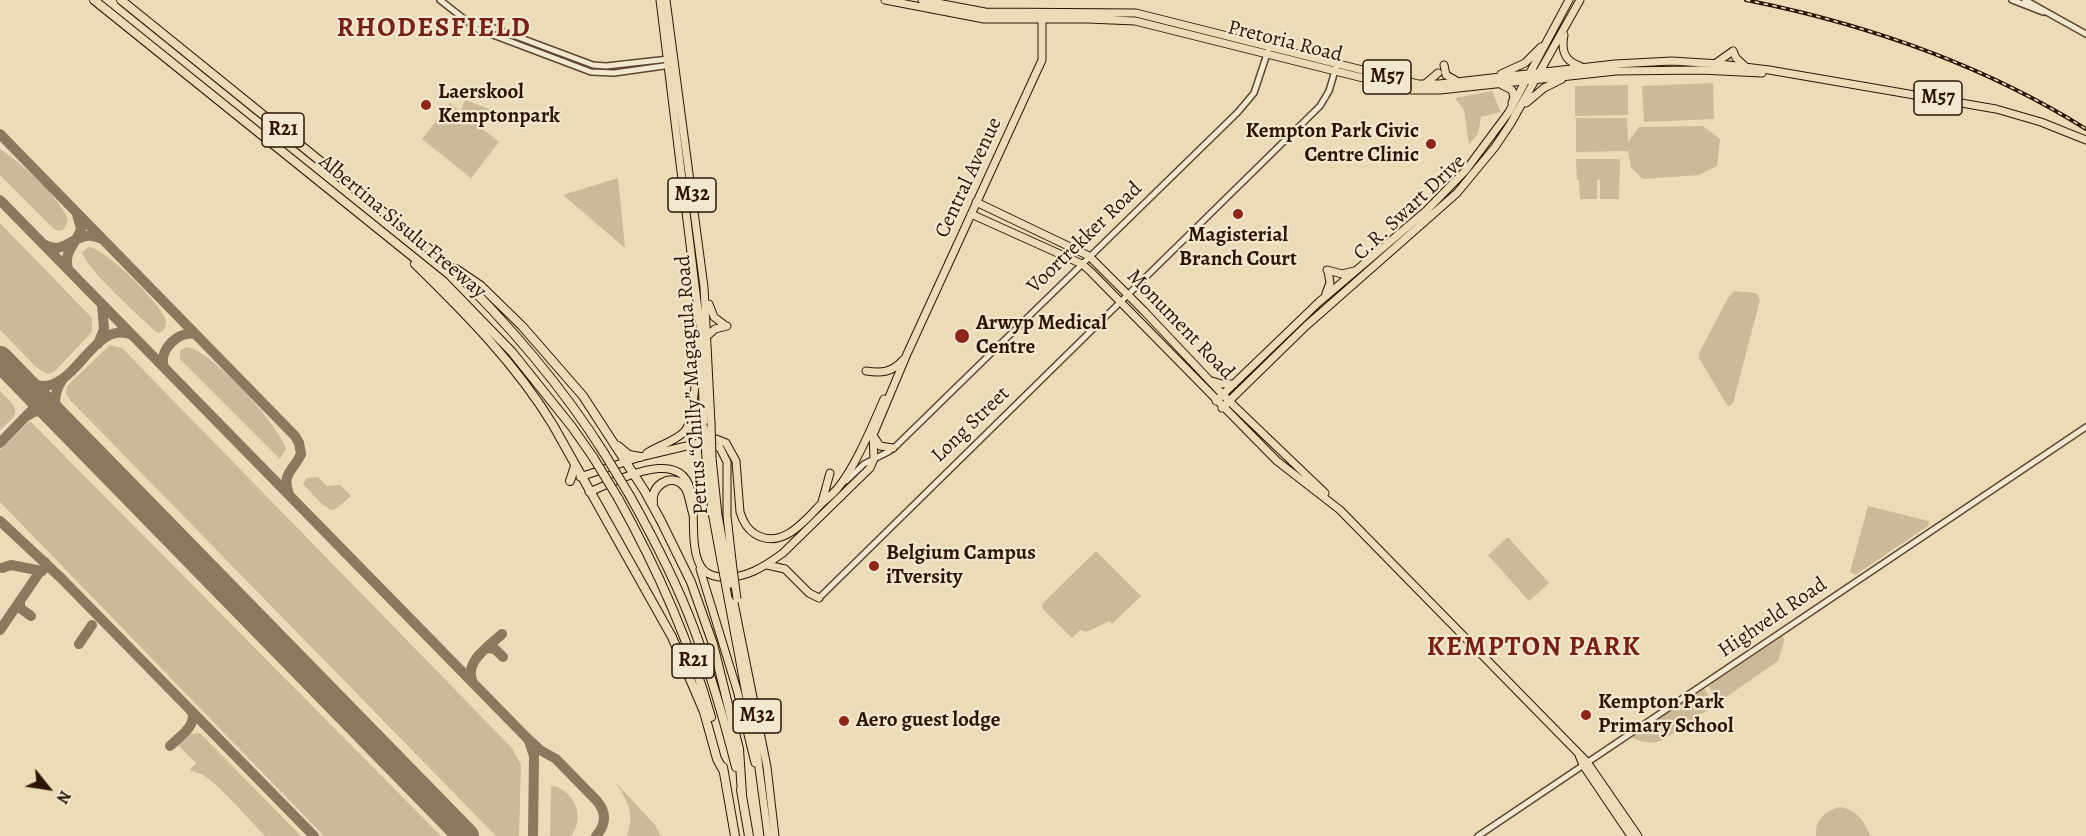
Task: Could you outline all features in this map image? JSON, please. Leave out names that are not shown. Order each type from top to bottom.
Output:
[{"type":"highway","name":"Albertina Sisulu Freeway","points":[[94,0],[443,281],[482,319],[542,388],[593,457],[618,498],[650,558],[682,631],[706,700],[723,770],[735,836]]},
{"type":"highway","name":"Albertina Sisulu Freeway","points":[[121,0],[445,262],[531,354],[584,421],[630,496],[663,559],[694,629],[714,684],[742,794],[749,836]]},
{"type":"highway","points":[[386,235],[477,326],[506,358],[541,405],[580,477],[633,564],[672,637],[704,712],[717,759],[723,770]]},
{"type":"highway","points":[[445,262],[481,286],[522,326],[583,396],[661,521],[691,582],[713,644],[739,749],[742,794]]},
{"type":"highway","points":[[613,441],[629,455],[640,457]]},
{"type":"highway","points":[[570,481],[575,466]]},
{"type":"highway","points":[[661,521],[652,497],[656,488],[665,482],[678,482],[685,487],[693,513]]},
{"type":"main road","name":"Petrus “Chilly” Magagula Road","points":[[660,0],[704,287],[711,423],[709,459]]},
{"type":"main road","name":"Petrus “Chilly” Magagula Road","points":[[666,0],[700,326],[704,428],[709,459],[712,512],[726,561],[742,640],[767,767],[776,836]]},
{"type":"main road","name":"Pretoria Road","points":[[885,0],[984,19],[1136,13],[1411,90],[1440,90],[1616,71],[1720,71],[1786,74]]},
{"type":"main road","name":"Pretoria Road","points":[[922,0],[970,10],[1042,15]]},
{"type":"main road","name":"C.R. Swart Drive","points":[[1222,408],[1234,384],[1319,302],[1426,211],[1466,170],[1509,112],[1569,0]]},
{"type":"main road","name":"C.R. Swart Drive","points":[[1216,401],[1226,398],[1457,193],[1495,147],[1522,106],[1580,0]]},
{"type":"main road","name":"Central Avenue","points":[[841,491],[853,462],[893,384],[1042,60],[1042,15]]},
{"type":"main road","points":[[1566,27],[1562,47],[1564,55],[1573,64],[1585,67]]},
{"type":"main road","points":[[1493,78],[1521,66],[1550,35]]},
{"type":"main road","points":[[1716,63],[1733,51],[1736,58],[1746,67]]},
{"type":"main road","name":"Pretoria Road","points":[[1336,68],[1425,84],[1585,67],[1672,61],[1716,63],[1996,109],[2041,122],[2086,140]]},
{"type":"main road","points":[[1444,65],[1446,75],[1457,81]]},
{"type":"main road","points":[[1720,71],[1728,80]]},
{"type":"main road","points":[[1425,84],[1438,73]]},
{"type":"main road","points":[[1522,106],[1544,88],[1567,77]]},
{"type":"main road","points":[[1500,84],[1509,87],[1513,93],[1509,112]]},
{"type":"main road","name":"Monument Road","points":[[976,202],[1089,256],[1226,398],[1331,499],[1578,754],[1638,836]]},
{"type":"main road","name":"Monument Road","points":[[971,214],[1082,264],[1121,301],[1222,408],[1282,466],[1336,506]]},
{"type":"main road","points":[[1319,302],[1329,288],[1331,279],[1328,271],[1342,274],[1356,271]]},
{"type":"main road","points":[[704,287],[711,313],[727,326],[715,329],[707,336]]},
{"type":"main road","points":[[640,457],[679,436],[688,427],[692,414],[700,326]]},
{"type":"main road","points":[[866,370],[880,372],[891,370],[905,357]]},
{"type":"main road","points":[[1210,380],[1222,384],[1234,384]]},
{"type":"main road","points":[[874,459],[873,435],[893,384]]},
{"type":"main road","points":[[873,435],[880,446],[893,448]]},
{"type":"main road","name":"Voortrekker Road","points":[[687,445],[716,439],[726,443],[736,461],[742,520],[760,537],[780,538],[789,534],[821,505],[870,468],[874,459]]},
{"type":"main road","points":[[580,477],[640,457],[687,445],[715,445],[720,448],[727,462],[726,561],[733,598]]},
{"type":"main road","points":[[589,492],[662,467],[678,470],[689,482],[696,553],[736,690],[753,758],[760,774]]},
{"type":"main road","points":[[821,505],[830,473]]},
{"type":"main road","points":[[699,564],[707,573],[723,577],[737,577],[752,573],[783,553],[841,491]]},
{"type":"main road","points":[[767,565],[785,569],[809,593],[819,598]]},
{"type":"main road","name":"Petrus “Chilly” Magagula Road","points":[[733,598],[768,836]]},
{"type":"main road","name":"Monument Road","points":[[1585,764],[1631,836]]},
{"type":"street","points":[[440,0],[473,27],[501,40],[591,72],[599,74],[632,71],[671,62]]},
{"type":"street","points":[[2012,0],[2054,16]]},
{"type":"street","points":[[2025,0],[2086,34]]},
{"type":"street","points":[[466,20],[593,65],[671,62]]},
{"type":"street","points":[[501,40],[504,32]]},
{"type":"street","name":"Voortrekker Road","points":[[874,459],[893,448],[1250,98],[1256,90],[1268,51]]},
{"type":"street","points":[[631,63],[632,71]]},
{"type":"street","points":[[591,72],[593,65]]},
{"type":"street","name":"Long Street","points":[[819,598],[1320,106],[1329,92],[1336,68]]},
{"type":"street","name":"Highveld Road","points":[[1478,836],[2086,427]]},
{"type":"shaded area","points":[[1713,83],[1714,119],[1644,122],[1642,86]]},
{"type":"shaded area","points":[[1628,85],[1628,115],[1575,116],[1575,86]]},
{"type":"shaded area","points":[[1492,91],[1501,112],[1481,117],[1478,134],[1469,144],[1464,110],[1455,98]]},
{"type":"shaded area","points":[[465,100],[503,114],[499,124],[461,110]]},
{"type":"shaded area","points":[[450,103],[499,142],[471,178],[422,139]]},
{"type":"shaded area","points":[[1576,118],[1627,118],[1628,142],[1639,127],[1703,126],[1720,139],[1717,166],[1699,175],[1643,179],[1631,168],[1628,151],[1576,152]]},
{"type":"shaded area","points":[[0,149],[28,171],[58,203],[68,221],[64,229],[59,231],[54,229],[0,175]]},
{"type":"shaded area","points":[[1576,159],[1620,159],[1619,199],[1600,199],[1600,179],[1597,180],[1597,199],[1580,199]]},
{"type":"shaded area","points":[[618,178],[625,248],[563,195]]},
{"type":"shaded area","points":[[0,223],[92,318],[92,332],[54,372],[48,374],[37,368],[0,330]]},
{"type":"shaded area","points":[[89,247],[119,266],[153,300],[165,318],[166,325],[163,331],[158,333],[155,331],[103,281],[82,252]]},
{"type":"shaded area","points":[[1734,291],[1756,293],[1760,300],[1733,403],[1730,406],[1727,405],[1699,358],[1699,353]]},
{"type":"shaded area","points":[[110,345],[122,348],[512,748],[521,765],[519,836],[496,836],[70,400],[66,394],[67,386]]},
{"type":"shaded area","points":[[186,347],[196,350],[226,373],[258,407],[281,438],[286,449],[280,459],[180,359],[180,351]]},
{"type":"shaded area","points":[[0,391],[14,407],[15,415],[0,430]]},
{"type":"shaded area","points":[[30,421],[441,836],[324,836],[0,502],[0,450]]},
{"type":"shaded area","points":[[318,477],[327,486],[340,485],[351,496],[336,509],[331,510],[303,484],[306,478]]},
{"type":"shaded area","points":[[1868,506],[1929,521],[1928,526],[1855,575],[1850,572]]},
{"type":"shaded area","points":[[1508,537],[1549,583],[1529,601],[1488,555]]},
{"type":"shaded area","points":[[1096,551],[1141,596],[1112,624],[1110,621],[1086,632],[1080,630],[1072,638],[1043,609],[1042,604]]},
{"type":"shaded area","points":[[1783,636],[1784,641],[1778,661],[1719,702],[1709,687],[1710,685]]},
{"type":"shaded area","points":[[1704,689],[1715,705],[1663,740],[1647,742],[1631,737]]},
{"type":"shaded area","points":[[200,733],[301,836],[265,836],[218,787],[203,775],[190,770],[196,763],[178,745],[190,734]]},
{"type":"shaded area","points":[[615,782],[655,825],[661,836],[627,836],[630,820],[629,808]]},
{"type":"shaded area","points":[[555,786],[568,795],[576,807],[577,822],[571,836],[550,836],[551,787]]},
{"type":"shaded area","points":[[1840,807],[1856,814],[1871,836],[1816,836],[1817,825],[1822,817]]},
{"type":"taxiway","points":[[0,134],[295,436],[301,454],[287,476],[289,494]]},
{"type":"taxiway","points":[[0,200],[527,738],[540,750],[556,759],[597,801],[604,814],[604,819],[602,828],[596,836]]},
{"type":"taxiway","points":[[68,269],[67,258],[81,229],[77,214]]},
{"type":"taxiway","points":[[45,245],[53,248],[60,247],[85,236],[102,239]]},
{"type":"taxiway","points":[[98,344],[104,329],[102,304]]},
{"type":"taxiway","points":[[12,372],[32,385],[49,385],[64,378],[102,340],[116,333],[132,335]]},
{"type":"taxiway","points":[[164,367],[164,354],[171,343],[183,335],[195,334]]},
{"type":"taxiway","points":[[63,379],[55,397],[55,405],[61,419],[78,440]]},
{"type":"taxiway","points":[[0,443],[33,409],[33,396],[23,383]]},
{"type":"taxiway","points":[[29,415],[38,411],[46,411],[60,421]]},
{"type":"taxiway","points":[[0,521],[61,578],[314,836]]},
{"type":"taxiway","points":[[0,630],[39,573],[45,568],[45,562]]},
{"type":"taxiway","points":[[2,568],[11,565],[42,571]]},
{"type":"taxiway","points":[[20,601],[20,608],[31,616]]},
{"type":"taxiway","points":[[79,644],[92,625]]},
{"type":"taxiway","points":[[473,683],[471,668],[478,655],[502,634]]},
{"type":"taxiway","points":[[488,648],[495,649],[503,657]]},
{"type":"taxiway","points":[[170,746],[190,727],[192,712]]},
{"type":"taxiway","points":[[529,741],[534,756],[533,836]]},
{"type":"runway","points":[[0,359],[466,836]]},
{"type":"railway","points":[[1746,0],[1835,21],[1922,49],[2006,85],[2086,129]]},
{"type":"place","name":"Laerskool Kemptonpark","points":[[426,105]]},
{"type":"place","name":"Kempton Park Civic Centre Clinic","points":[[1431,144]]},
{"type":"place","name":"Magisterial Branch Court","points":[[1238,214]]},
{"type":"place","name":"Arwyp Medical Centre","points":[[962,336]]},
{"type":"place","name":"Belgium Campus iTversity","points":[[874,566]]},
{"type":"place","name":"Kempton Park Primary School","points":[[1586,715]]},
{"type":"place","name":"Aero guest lodge","points":[[844,721]]},
{"type":"district","name":"RHODESFIELD","points":[[434,29]]},
{"type":"district","name":"KEMPTON PARK","points":[[1534,648]]}]
